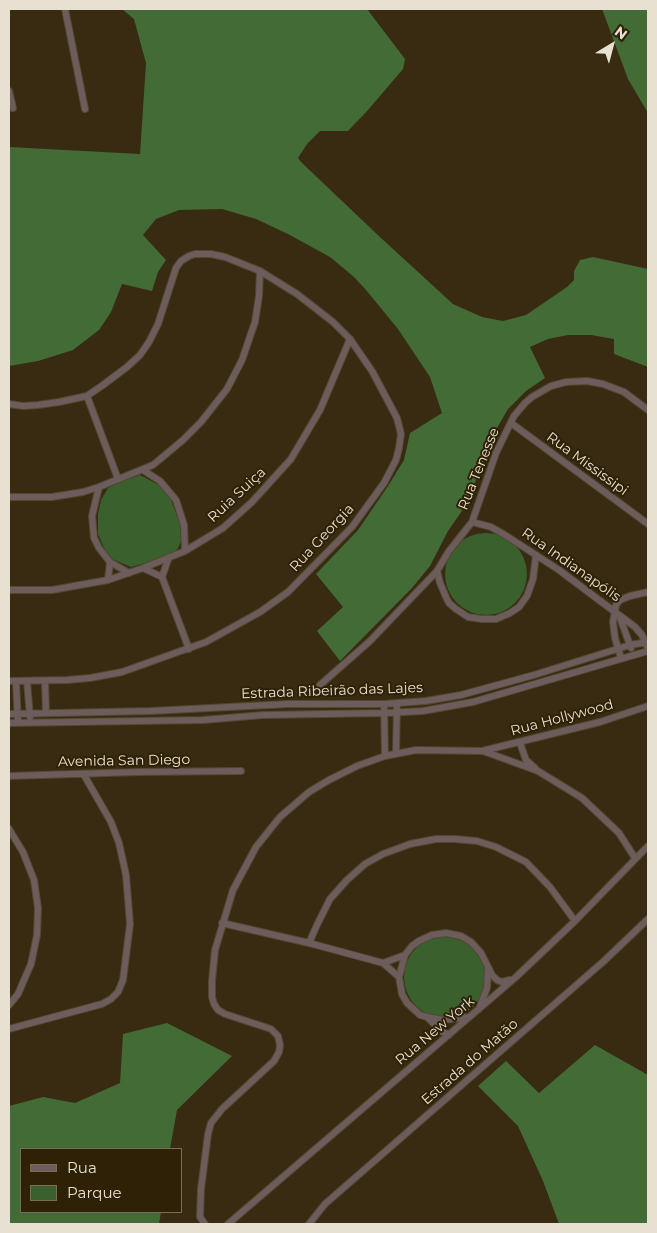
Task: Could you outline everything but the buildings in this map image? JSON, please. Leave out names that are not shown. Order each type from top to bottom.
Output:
[{"type":"street","points":[[66,9],[85,109]]},
{"type":"street","points":[[9,91],[13,108]]},
{"type":"street","name":"Rua Georgia","points":[[9,404],[23,406],[38,405],[87,396],[127,367],[140,355],[149,342],[158,324],[176,268],[181,261],[195,254],[211,254],[232,259],[260,271],[312,304],[333,322],[350,339],[372,372],[397,418],[400,434],[400,448],[396,460],[384,483],[352,527],[288,592],[244,622],[189,649],[122,672],[90,678],[12,681]]},
{"type":"street","points":[[9,497],[52,497],[99,488],[153,465],[183,440],[202,422],[227,390],[248,343],[255,322],[260,271]]},
{"type":"street","name":"Ruia Suiça","points":[[9,590],[52,590],[108,580],[185,551],[236,517],[291,459],[320,410],[350,339]]},
{"type":"street","name":"Rua Tenesse","points":[[320,685],[370,641],[438,570],[449,551],[472,522],[496,453],[520,408],[532,397],[552,386],[566,382],[587,381],[603,384],[624,392],[648,410]]},
{"type":"street","points":[[87,396],[118,479]]},
{"type":"street","name":"Rua Mississipi","points":[[511,422],[648,524]]},
{"type":"street","points":[[143,470],[160,481],[176,500],[184,525],[185,551]]},
{"type":"street","points":[[99,488],[92,516],[94,533],[99,548],[110,562],[129,573]]},
{"type":"street","name":"Rua Indianapólis","points":[[472,522],[490,527],[536,555],[617,612],[635,627],[647,642]]},
{"type":"street","points":[[438,570],[440,583],[446,597],[449,603],[456,609],[468,616],[482,620],[496,619],[519,607],[527,596],[533,579],[536,555]]},
{"type":"street","points":[[169,557],[162,576],[189,649]]},
{"type":"street","points":[[108,580],[110,562]]},
{"type":"street","points":[[143,568],[162,576]]},
{"type":"street","points":[[621,658],[613,622],[620,600],[648,592]]},
{"type":"street","points":[[617,612],[634,655]]},
{"type":"street","points":[[647,642],[648,651]]},
{"type":"street","name":"Estrada Ribeirão das Lajes","points":[[9,714],[152,711],[288,704],[384,704],[438,700],[534,675],[630,645],[647,642]]},
{"type":"street","name":"Estrada Ribeirão das Lajes","points":[[9,723],[202,720],[263,715],[385,714],[423,711],[473,702],[648,651]]},
{"type":"street","points":[[12,681],[18,723]]},
{"type":"street","points":[[27,681],[30,723]]},
{"type":"street","points":[[45,681],[46,713]]},
{"type":"street","points":[[396,753],[397,703]]},
{"type":"street","points":[[384,704],[385,756]]},
{"type":"street","name":"Rua Hollywood","points":[[205,1224],[200,1217],[200,1208],[207,1142],[211,1123],[222,1109],[274,1061],[279,1052],[278,1036],[271,1029],[218,1010],[214,1004],[212,981],[222,923],[233,890],[256,847],[280,817],[309,792],[329,780],[357,766],[385,756],[396,753],[438,750],[482,751],[600,722],[648,706]]},
{"type":"street","points":[[53,713],[54,722]]},
{"type":"street","points":[[520,743],[526,760],[538,771]]},
{"type":"street","name":"Rua Hollywood","points":[[482,751],[538,771],[582,798],[619,834],[635,858]]},
{"type":"street","name":"Avenida San Diego","points":[[9,776],[241,771]]},
{"type":"street","points":[[9,1020],[10,1028],[102,1004],[118,992],[123,980],[130,924],[126,875],[119,843],[111,822],[84,774]]},
{"type":"street","points":[[9,829],[23,852],[34,880],[38,908],[37,935],[31,964],[18,994],[9,1005]]},
{"type":"street","points":[[309,943],[330,899],[365,864],[383,854],[410,844],[436,840],[477,841],[526,862],[550,886],[575,920]]},
{"type":"street","name":"Rua New York","points":[[228,1224],[516,977],[648,846]]},
{"type":"street","name":"Estrada do Matão","points":[[309,1224],[325,1204],[598,967],[648,919]]},
{"type":"street","points":[[222,923],[309,943],[383,963],[399,977]]},
{"type":"street","points":[[472,1016],[453,1020],[427,1017],[420,1015],[407,1003],[402,994],[399,977],[405,956],[419,941],[432,934],[446,933],[461,936],[471,942],[481,953],[497,980],[506,982],[516,977]]},
{"type":"street","points":[[383,963],[405,956]]},
{"type":"street","points":[[479,1010],[487,988],[488,967]]},
{"type":"street","points":[[427,1017],[434,1025],[449,1035]]},
{"type":"green space","points":[[122,9],[367,9],[405,59],[403,69],[348,131],[320,131],[307,144],[298,158],[453,304],[482,317],[503,321],[526,315],[567,287],[574,280],[574,271],[580,260],[593,257],[648,269],[648,367],[614,354],[614,339],[591,335],[568,335],[548,339],[530,347],[545,378],[526,391],[508,409],[497,428],[466,505],[448,531],[430,566],[412,588],[340,661],[317,631],[343,607],[316,574],[358,530],[388,486],[404,460],[410,433],[442,413],[430,377],[398,329],[354,277],[330,257],[256,219],[222,209],[179,210],[156,219],[143,235],[166,260],[158,272],[152,291],[122,284],[111,312],[99,330],[73,350],[38,361],[9,366],[9,147],[140,154],[146,63],[134,19]]},
{"type":"green space","points":[[602,9],[648,9],[648,113],[628,79]]},
{"type":"green space","points":[[140,475],[159,485],[171,500],[180,524],[181,541],[175,552],[157,560],[131,567],[112,559],[105,550],[98,534],[98,514],[101,500],[108,488]]},
{"type":"green space","points":[[486,533],[502,536],[515,545],[524,558],[527,574],[524,590],[515,603],[502,612],[486,615],[470,612],[457,603],[448,590],[445,574],[448,558],[457,545],[470,536]]},
{"type":"green space","points":[[437,936],[453,936],[468,943],[479,954],[486,969],[483,993],[474,1006],[453,1018],[437,1018],[422,1011],[411,1000],[404,985],[404,969],[411,954],[422,943]]},
{"type":"green space","points":[[167,1023],[232,1056],[177,1110],[170,1148],[20,1148],[20,1213],[161,1213],[159,1224],[9,1224],[9,1106],[43,1097],[75,1103],[120,1083],[123,1034]]},
{"type":"green space","points":[[595,1045],[648,1075],[648,1224],[559,1224],[543,1181],[518,1126],[478,1086],[506,1061],[539,1093]]}]
